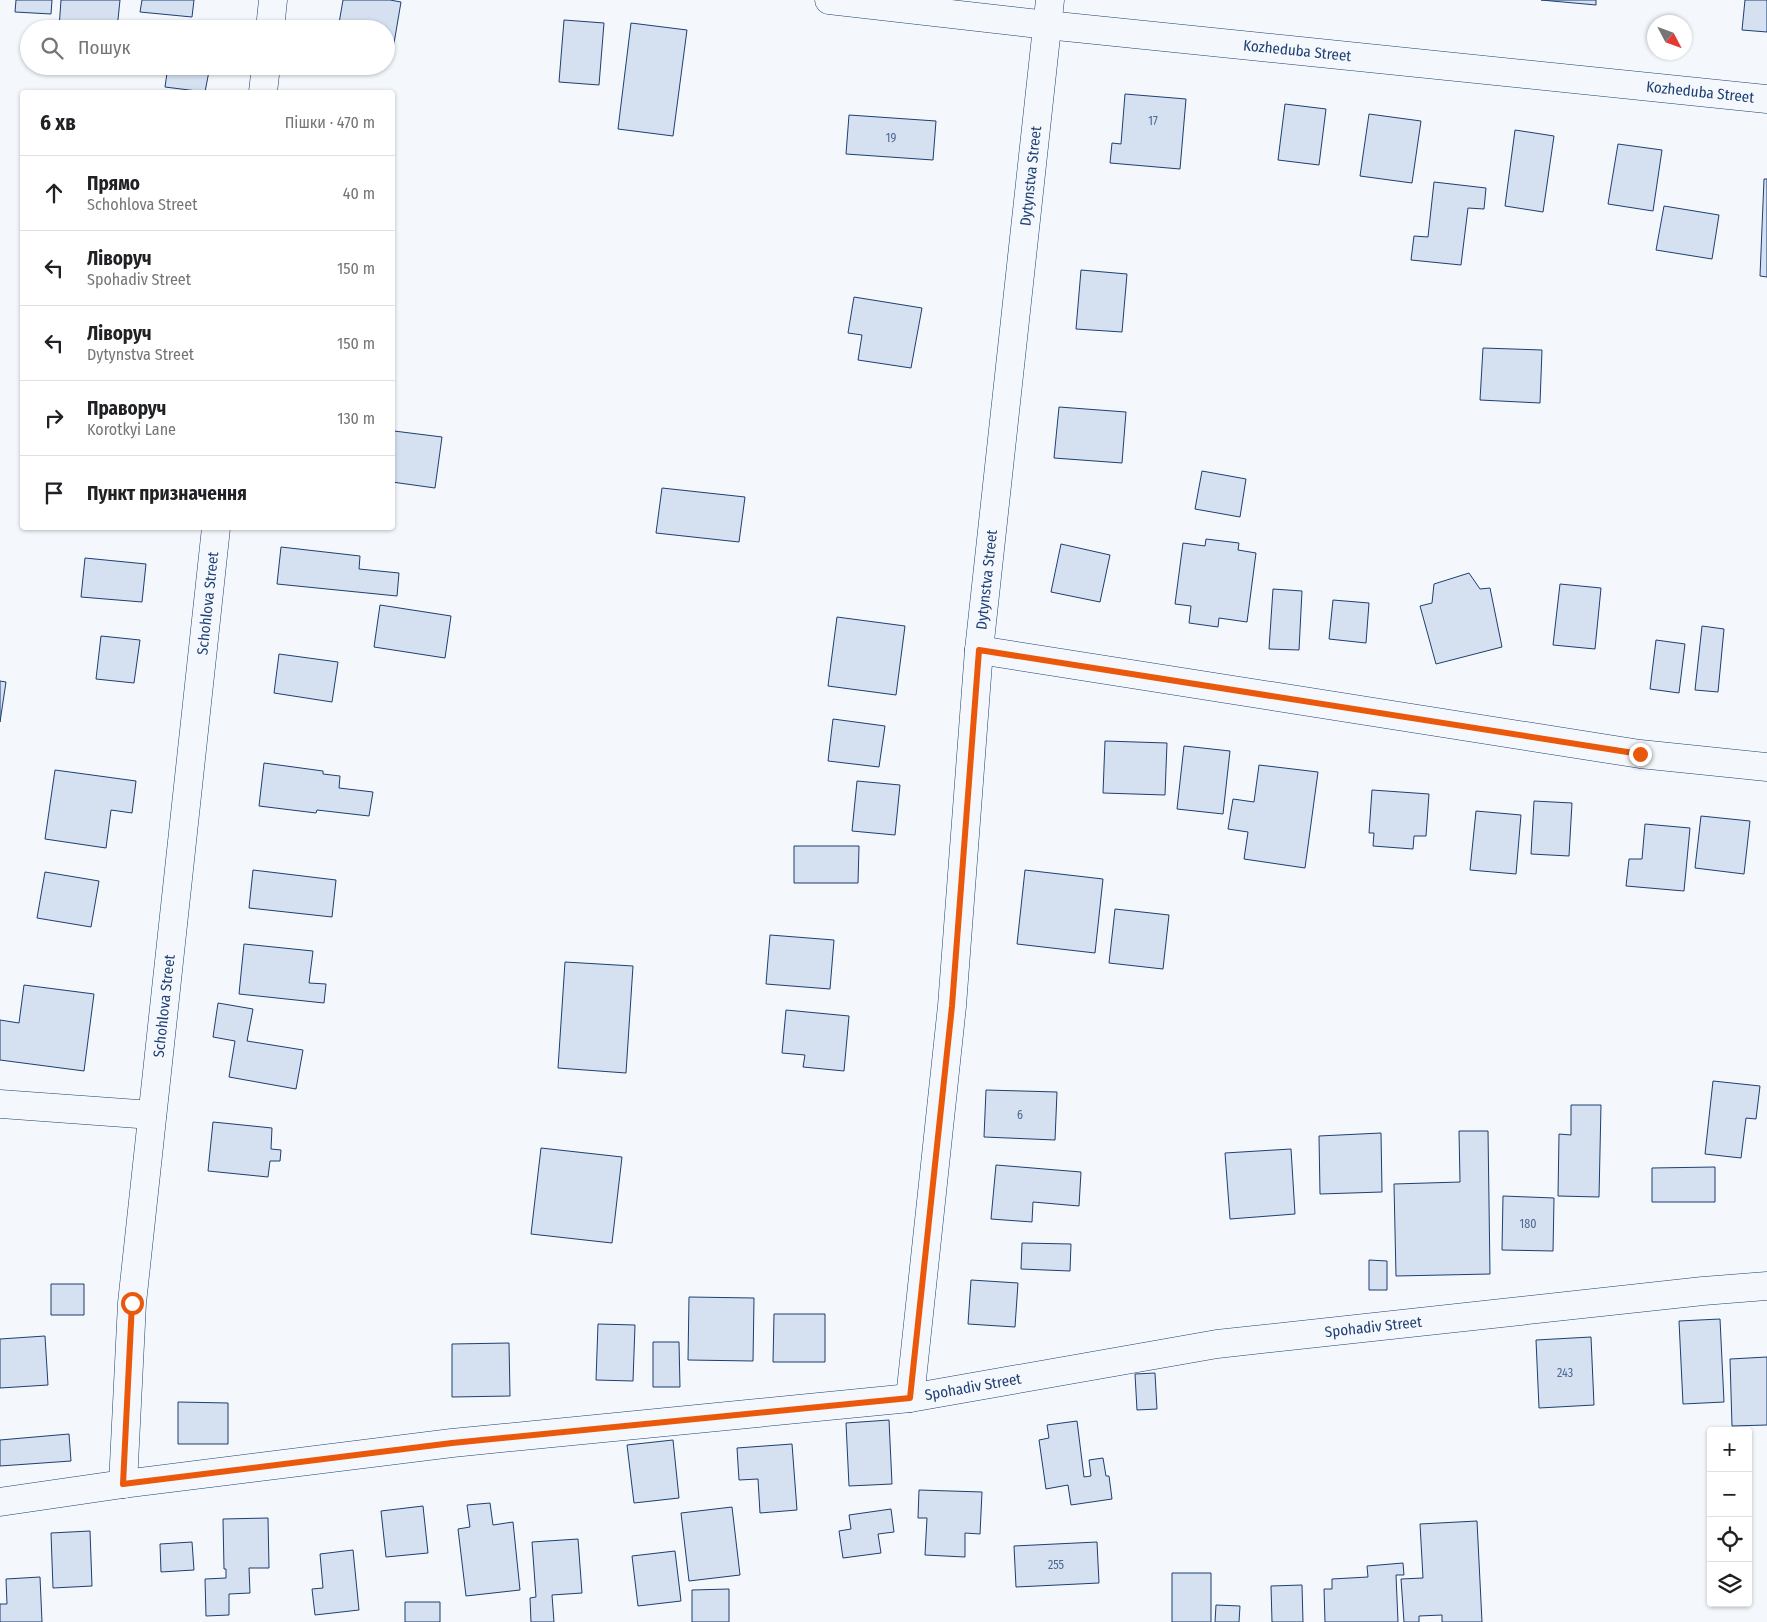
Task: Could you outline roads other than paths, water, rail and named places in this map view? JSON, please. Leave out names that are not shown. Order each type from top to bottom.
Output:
[{"type":"street","points":[[271,20],[273,0]]},
{"type":"street","name":"Kozheduba Street","points":[[829,0],[1049,12],[1767,99]]},
{"type":"street","name":"Dytynstva Street","points":[[910,1398],[951,1016],[979,650],[1049,12]]},
{"type":"street","points":[[263,90],[265,75]]},
{"type":"street","name":"Schohlova Street","points":[[123,1484],[132,1303],[216,530]]},
{"type":"street","points":[[979,650],[1640,754],[1767,767]]},
{"type":"street","points":[[0,1104],[152,1115]]},
{"type":"street","name":"Spohadiv Street","points":[[0,1502],[123,1484],[452,1443],[910,1398],[1218,1344],[1703,1291],[1767,1286]]}]
